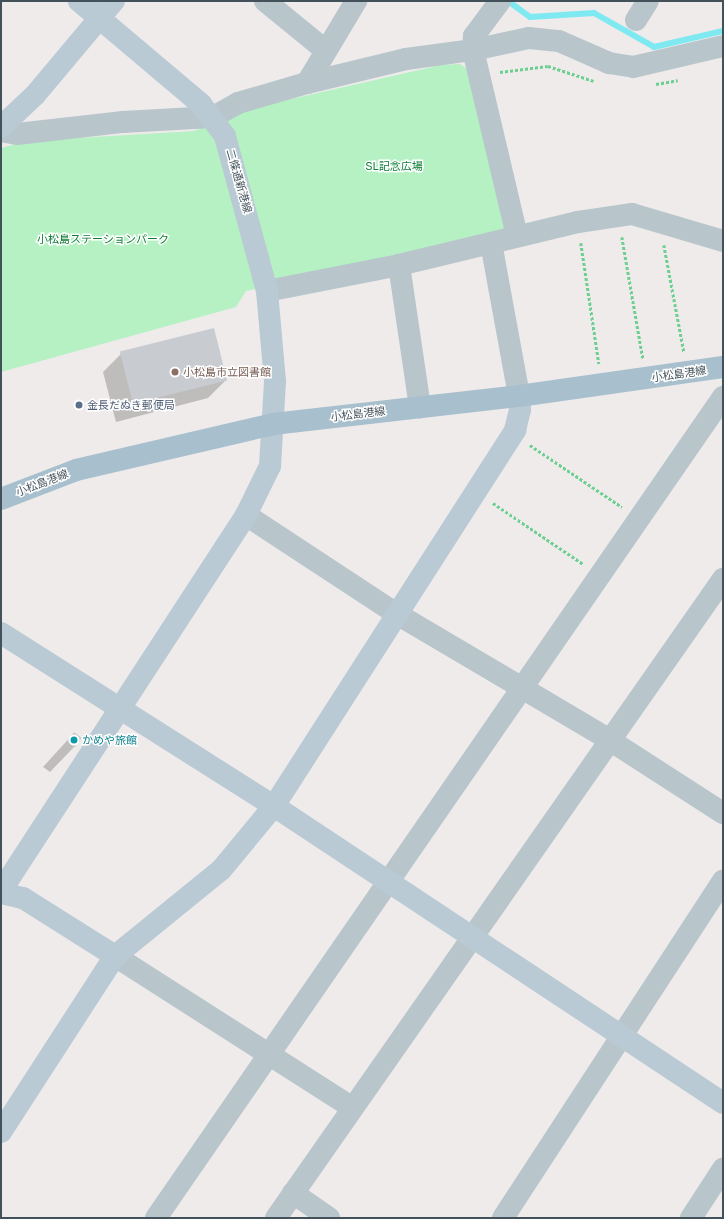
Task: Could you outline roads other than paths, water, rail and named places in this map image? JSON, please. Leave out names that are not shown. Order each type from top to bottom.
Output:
[{"type":"main road","name":"小松島港線","points":[[1,499],[76,470],[273,424],[520,396],[723,367]]},
{"type":"street","name":"二條通新港線","points":[[1,892],[121,710],[246,515],[270,466],[275,381],[266,291],[225,136],[213,117],[100,17],[79,1]]},
{"type":"street","points":[[1,127],[34,94],[114,1]]},
{"type":"street","points":[[265,1],[325,50]]},
{"type":"street","points":[[307,83],[325,50],[356,1]]},
{"type":"street","points":[[636,20],[648,1]]},
{"type":"street","points":[[499,3],[474,36],[473,50],[517,236]]},
{"type":"street","points":[[1,131],[18,134],[123,122],[213,117],[238,103],[307,83],[406,59],[473,50],[529,38],[559,41],[603,61],[633,67],[723,46]]},
{"type":"street","points":[[266,291],[399,265],[578,222],[632,214],[723,241]]},
{"type":"street","points":[[1,1132],[114,956],[220,870],[274,806],[511,436],[520,410],[520,396],[491,243]]},
{"type":"street","points":[[399,265],[420,407]]},
{"type":"street","points":[[156,1218],[387,881],[602,576],[639,518],[723,397]]},
{"type":"street","points":[[246,515],[397,614],[608,739],[723,813]]},
{"type":"street","points":[[276,1218],[351,1107],[475,937],[608,739],[723,580]]},
{"type":"street","points":[[1,633],[274,806],[475,937],[723,1103]]},
{"type":"street","points":[[503,1218],[723,880]]},
{"type":"street","points":[[1,892],[23,898],[270,1053],[351,1107]]},
{"type":"street","points":[[691,1218],[723,1169]]},
{"type":"street","points":[[293,1194],[329,1218]]},
{"type":"waterway","points":[[508,1],[530,17],[594,13],[654,47],[723,31]]},
{"type":"place","name":"小松島市立図書館","points":[[175,372]]},
{"type":"place","name":"金長だぬき郵便局","points":[[79,405]]},
{"type":"place","name":"かめや旅館","points":[[74,740]]},
{"type":"park label","name":"SL記念広場","points":[[394,166]]},
{"type":"park label","name":"小松島ステーションパーク","points":[[103,239]]}]
